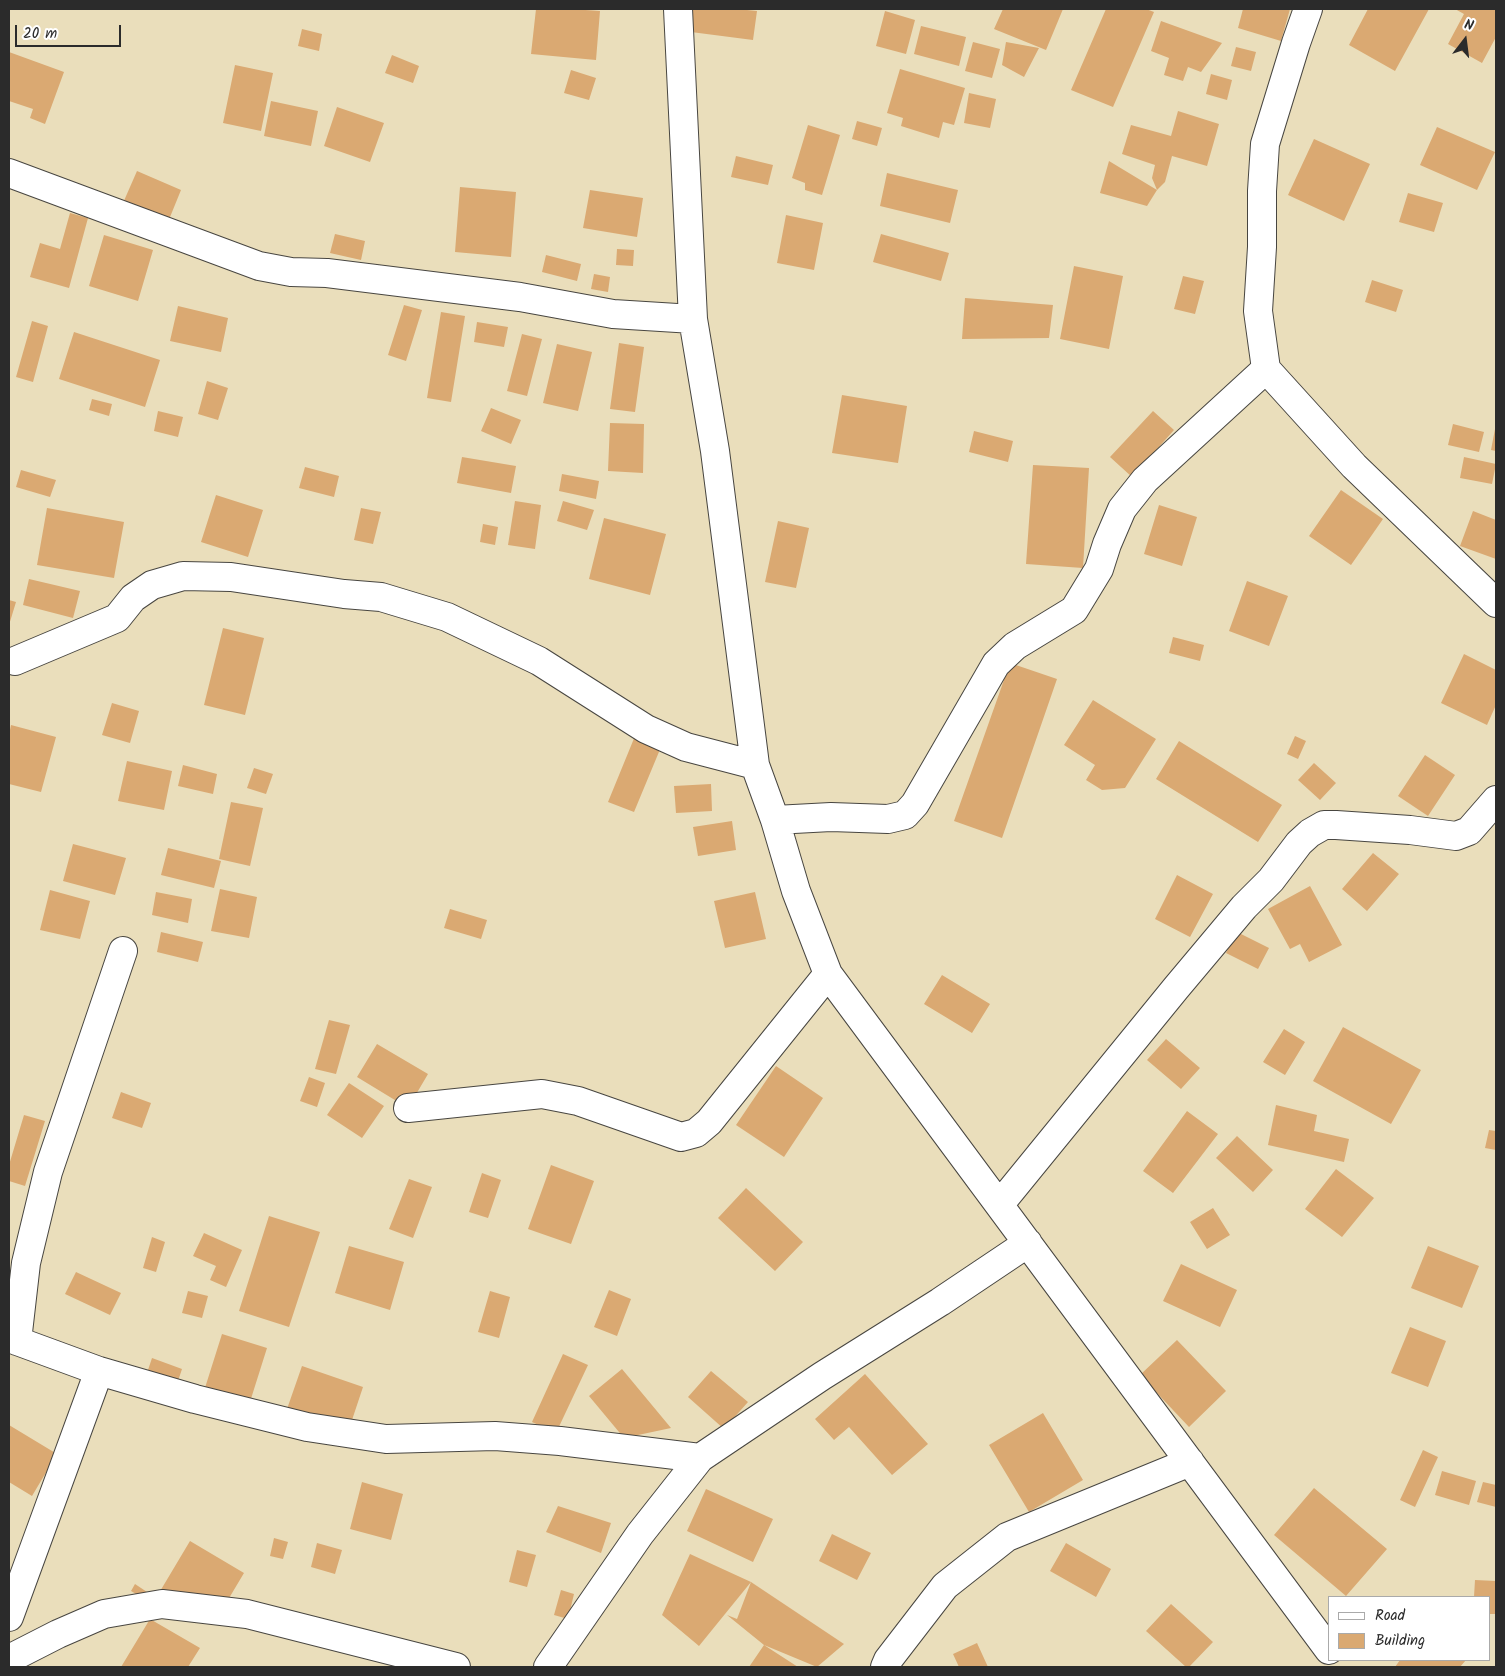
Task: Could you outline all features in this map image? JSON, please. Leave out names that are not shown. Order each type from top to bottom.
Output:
[{"type":"street","points":[[678,9],[693,319],[715,451],[755,766],[775,820],[796,891],[828,974],[1328,1649]]},
{"type":"street","points":[[1308,9],[1265,144],[1258,311],[1266,369],[1354,466],[1496,603]]},
{"type":"street","points":[[9,173],[259,266],[292,272],[327,273],[520,297],[613,314],[693,319]]},
{"type":"street","points":[[775,820],[830,817],[888,819],[905,815],[915,804],[996,664],[1015,646],[1074,610],[1100,569],[1107,544],[1122,509],[1145,480],[1266,369]]},
{"type":"street","points":[[15,661],[117,618],[133,598],[152,585],[183,576],[230,577],[344,594],[381,597],[447,617],[539,661],[646,729],[686,747],[755,766]]},
{"type":"street","points":[[1000,1204],[1182,981],[1244,907],[1271,880],[1299,843],[1310,833],[1324,825],[1410,830],[1442,836],[1456,836],[1469,831],[1496,800]]},
{"type":"street","points":[[122,951],[48,1172],[26,1263],[13,1339],[99,1371],[195,1399],[307,1427],[386,1439],[495,1436],[560,1441],[700,1458]]},
{"type":"street","points":[[408,1108],[542,1094],[578,1101],[681,1137],[696,1133],[708,1122],[828,974]]},
{"type":"street","points":[[548,1667],[640,1534],[700,1458],[822,1376],[940,1302],[1028,1243]]},
{"type":"street","points":[[9,1617],[99,1371]]},
{"type":"street","points":[[885,1667],[888,1660],[945,1586],[1007,1537],[1190,1462]]},
{"type":"street","points":[[9,1659],[58,1634],[104,1614],[162,1604],[246,1614],[456,1667]]},
{"type":"building","points":[[536,9],[600,11],[596,60],[531,54]]},
{"type":"building","points":[[693,9],[757,11],[753,40],[691,32]]},
{"type":"building","points":[[1003,9],[1063,9],[1046,50],[994,29]]},
{"type":"building","points":[[1106,9],[1146,9],[1154,12],[1113,107],[1071,90]]},
{"type":"building","points":[[1243,9],[1290,9],[1281,41],[1238,28]]},
{"type":"building","points":[[1368,9],[1429,9],[1395,71],[1349,45]]},
{"type":"building","points":[[1455,9],[1496,9],[1496,37],[1482,63],[1448,44],[1464,14]]},
{"type":"building","points":[[885,11],[915,20],[906,54],[876,46]]},
{"type":"building","points":[[1161,21],[1222,43],[1201,72],[1188,67],[1183,81],[1164,75],[1169,58],[1151,51]]},
{"type":"building","points":[[921,26],[966,37],[959,66],[914,54]]},
{"type":"building","points":[[302,29],[322,34],[319,51],[298,46]]},
{"type":"building","points":[[973,42],[1000,49],[992,78],[965,71]]},
{"type":"building","points":[[1006,42],[1039,48],[1024,77],[1002,65]]},
{"type":"building","points":[[1236,47],[1256,52],[1251,71],[1231,66]]},
{"type":"building","points":[[9,52],[64,72],[45,124],[30,118],[33,109],[9,101]]},
{"type":"building","points":[[392,55],[419,66],[413,83],[385,73]]},
{"type":"building","points":[[235,65],[273,73],[261,131],[223,123]]},
{"type":"building","points":[[900,69],[965,88],[954,125],[943,122],[939,138],[901,126],[903,118],[887,113]]},
{"type":"building","points":[[571,70],[596,78],[589,100],[564,93]]},
{"type":"building","points":[[1211,74],[1232,80],[1227,100],[1206,94]]},
{"type":"building","points":[[969,93],[996,99],[990,128],[964,123]]},
{"type":"building","points":[[271,101],[318,111],[311,146],[264,136]]},
{"type":"building","points":[[337,107],[384,123],[370,162],[324,146]]},
{"type":"building","points":[[1178,111],[1219,124],[1207,166],[1172,156],[1165,182],[1157,190],[1152,178],[1155,165],[1122,154],[1131,125],[1171,136]]},
{"type":"building","points":[[857,121],[882,128],[877,146],[852,139]]},
{"type":"building","points":[[808,125],[840,135],[822,195],[805,190],[805,183],[792,178]]},
{"type":"building","points":[[1437,127],[1495,152],[1477,190],[1420,165]]},
{"type":"building","points":[[1314,139],[1370,164],[1344,221],[1288,195]]},
{"type":"building","points":[[736,156],[773,165],[768,185],[731,177]]},
{"type":"building","points":[[1109,161],[1157,190],[1147,206],[1100,193]]},
{"type":"building","points":[[137,171],[181,190],[168,222],[123,203]]},
{"type":"building","points":[[887,173],[958,190],[950,223],[880,206]]},
{"type":"building","points":[[460,187],[516,192],[511,257],[455,252]]},
{"type":"building","points":[[590,190],[643,198],[637,237],[583,228]]},
{"type":"building","points":[[1408,193],[1443,203],[1434,232],[1399,222]]},
{"type":"building","points":[[70,213],[88,218],[69,288],[30,277],[40,243],[60,249]]},
{"type":"building","points":[[786,215],[823,223],[814,270],[777,263]]},
{"type":"building","points":[[335,234],[365,241],[361,260],[330,253]]},
{"type":"building","points":[[881,234],[949,253],[941,281],[873,262]]},
{"type":"building","points":[[104,235],[153,250],[138,301],[89,286]]},
{"type":"building","points":[[617,249],[634,250],[633,266],[616,265]]},
{"type":"building","points":[[546,255],[581,264],[577,281],[542,272]]},
{"type":"building","points":[[1074,266],[1123,276],[1109,349],[1060,339]]},
{"type":"building","points":[[594,274],[610,277],[608,292],[591,289]]},
{"type":"building","points":[[1183,276],[1204,281],[1195,314],[1174,309]]},
{"type":"building","points":[[1372,280],[1403,290],[1396,312],[1365,302]]},
{"type":"building","points":[[965,298],[1053,305],[1049,338],[962,339]]},
{"type":"building","points":[[404,305],[422,310],[406,361],[388,355]]},
{"type":"building","points":[[178,306],[228,318],[221,352],[170,341]]},
{"type":"building","points":[[441,312],[465,316],[451,402],[427,398]]},
{"type":"building","points":[[32,321],[48,326],[33,382],[16,377]]},
{"type":"building","points":[[477,322],[508,327],[504,347],[474,342]]},
{"type":"building","points":[[74,332],[160,360],[145,407],[59,379]]},
{"type":"building","points":[[522,334],[542,339],[527,396],[507,391]]},
{"type":"building","points":[[619,343],[644,347],[635,412],[610,409]]},
{"type":"building","points":[[557,344],[592,352],[578,411],[543,403]]},
{"type":"building","points":[[207,381],[228,388],[218,420],[198,414]]},
{"type":"building","points":[[842,395],[907,406],[898,463],[832,453]]},
{"type":"building","points":[[92,399],[112,404],[109,416],[89,410]]},
{"type":"building","points":[[491,408],[521,420],[511,444],[481,431]]},
{"type":"building","points":[[158,411],[183,417],[178,437],[154,431]]},
{"type":"building","points":[[1153,411],[1174,430],[1132,477],[1110,457]]},
{"type":"building","points":[[610,423],[644,424],[643,473],[608,471]]},
{"type":"building","points":[[1453,424],[1484,432],[1479,452],[1448,445]]},
{"type":"building","points":[[1496,429],[1496,451],[1491,450]]},
{"type":"building","points":[[974,431],[1013,441],[1008,462],[969,452]]},
{"type":"building","points":[[462,457],[516,466],[511,493],[457,483]]},
{"type":"building","points":[[1464,457],[1496,464],[1492,484],[1460,478]]},
{"type":"building","points":[[1033,465],[1089,468],[1083,568],[1026,564]]},
{"type":"building","points":[[305,467],[339,476],[334,497],[299,488]]},
{"type":"building","points":[[21,470],[56,480],[50,497],[16,487]]},
{"type":"building","points":[[562,474],[599,481],[596,499],[559,491]]},
{"type":"building","points":[[1341,490],[1383,519],[1351,565],[1309,536]]},
{"type":"building","points":[[216,495],[263,510],[248,557],[201,542]]},
{"type":"building","points":[[515,501],[541,505],[535,549],[508,545]]},
{"type":"building","points":[[563,501],[594,510],[587,530],[557,521]]},
{"type":"building","points":[[1159,505],[1197,517],[1182,566],[1144,554]]},
{"type":"building","points":[[47,508],[124,522],[114,578],[37,565]]},
{"type":"building","points":[[361,508],[381,512],[373,544],[354,540]]},
{"type":"building","points":[[1473,511],[1496,520],[1496,559],[1460,546]]},
{"type":"building","points":[[604,518],[666,534],[650,595],[589,579]]},
{"type":"building","points":[[778,521],[809,528],[796,588],[765,582]]},
{"type":"building","points":[[483,524],[498,527],[495,545],[480,542]]},
{"type":"building","points":[[29,579],[80,591],[73,618],[23,605]]},
{"type":"building","points":[[1247,581],[1288,596],[1269,646],[1229,631]]},
{"type":"building","points":[[9,600],[16,602],[9,625]]},
{"type":"building","points":[[223,628],[264,638],[245,715],[204,705]]},
{"type":"building","points":[[1173,637],[1204,645],[1200,661],[1169,653]]},
{"type":"building","points":[[1464,654],[1496,670],[1496,705],[1487,725],[1441,703]]},
{"type":"building","points":[[1010,663],[1057,679],[1002,838],[954,821]]},
{"type":"building","points":[[1093,700],[1156,739],[1125,788],[1102,790],[1086,780],[1095,765],[1064,745]]},
{"type":"building","points":[[112,703],[139,711],[130,743],[102,735]]},
{"type":"building","points":[[11,725],[56,737],[41,792],[9,784],[9,735]]},
{"type":"building","points":[[635,736],[661,747],[634,812],[608,802]]},
{"type":"building","points":[[1295,736],[1306,741],[1298,759],[1287,754]]},
{"type":"building","points":[[1179,741],[1282,805],[1258,842],[1156,779]]},
{"type":"building","points":[[1425,755],[1455,775],[1428,816],[1398,796]]},
{"type":"building","points":[[127,761],[172,771],[164,810],[118,801]]},
{"type":"building","points":[[1314,763],[1336,783],[1320,800],[1298,780]]},
{"type":"building","points":[[183,765],[217,774],[213,794],[178,786]]},
{"type":"building","points":[[254,768],[273,774],[266,794],[247,788]]},
{"type":"building","points":[[711,784],[712,811],[676,813],[674,786]]},
{"type":"building","points":[[231,802],[263,808],[250,866],[219,859]]},
{"type":"building","points":[[732,821],[736,850],[698,856],[693,827]]},
{"type":"building","points":[[73,844],[126,858],[115,895],[63,881]]},
{"type":"building","points":[[168,848],[221,861],[214,888],[161,875]]},
{"type":"building","points":[[1373,853],[1399,874],[1367,911],[1342,889]]},
{"type":"building","points":[[1177,875],[1213,894],[1190,937],[1155,919]]},
{"type":"building","points":[[1310,886],[1342,945],[1309,962],[1300,944],[1290,949],[1268,909]]},
{"type":"building","points":[[220,889],[257,897],[249,938],[211,931]]},
{"type":"building","points":[[50,890],[90,901],[80,939],[40,930]]},
{"type":"building","points":[[156,892],[192,899],[188,923],[152,915]]},
{"type":"building","points":[[755,892],[766,939],[725,948],[714,901]]},
{"type":"building","points":[[450,909],[487,920],[481,939],[444,928]]},
{"type":"building","points":[[161,932],[203,942],[198,962],[157,952]]},
{"type":"building","points":[[1237,932],[1269,948],[1258,969],[1226,953]]},
{"type":"building","points":[[942,975],[990,1004],[972,1033],[924,1004]]},
{"type":"building","points":[[329,1020],[350,1025],[336,1074],[315,1069]]},
{"type":"building","points":[[1343,1027],[1421,1070],[1391,1124],[1313,1081]]},
{"type":"building","points":[[1284,1029],[1305,1042],[1285,1075],[1263,1062]]},
{"type":"building","points":[[1166,1039],[1200,1068],[1181,1089],[1147,1060]]},
{"type":"building","points":[[377,1044],[428,1074],[408,1108],[357,1077]]},
{"type":"building","points":[[776,1066],[823,1098],[784,1157],[736,1125]]},
{"type":"building","points":[[309,1077],[325,1083],[317,1107],[300,1101]]},
{"type":"building","points":[[349,1083],[384,1106],[362,1138],[327,1115]]},
{"type":"building","points":[[121,1092],[151,1103],[142,1128],[112,1118]]},
{"type":"building","points":[[1276,1105],[1317,1115],[1314,1131],[1349,1139],[1344,1162],[1268,1145]]},
{"type":"building","points":[[1187,1111],[1218,1134],[1173,1193],[1143,1171]]},
{"type":"building","points":[[24,1115],[45,1121],[25,1186],[9,1181],[9,1165]]},
{"type":"building","points":[[1489,1130],[1496,1131],[1496,1150],[1485,1148]]},
{"type":"building","points":[[1237,1136],[1273,1170],[1253,1192],[1216,1158]]},
{"type":"building","points":[[551,1165],[594,1181],[571,1244],[528,1229]]},
{"type":"building","points":[[1336,1169],[1374,1198],[1342,1237],[1305,1209]]},
{"type":"building","points":[[482,1173],[501,1180],[488,1218],[469,1212]]},
{"type":"building","points":[[409,1179],[432,1187],[413,1238],[389,1229]]},
{"type":"building","points":[[746,1188],[803,1242],[775,1271],[718,1218]]},
{"type":"building","points":[[1213,1208],[1230,1235],[1207,1249],[1190,1222]]},
{"type":"building","points":[[269,1216],[320,1232],[289,1327],[239,1311]]},
{"type":"building","points":[[204,1233],[242,1250],[226,1287],[210,1280],[216,1266],[193,1256]]},
{"type":"building","points":[[152,1237],[165,1242],[156,1272],[143,1268]]},
{"type":"building","points":[[349,1246],[404,1262],[390,1310],[335,1293]]},
{"type":"building","points":[[1428,1246],[1479,1266],[1462,1308],[1411,1288]]},
{"type":"building","points":[[1181,1264],[1237,1290],[1220,1327],[1163,1301]]},
{"type":"building","points":[[76,1272],[121,1293],[110,1315],[65,1294]]},
{"type":"building","points":[[609,1290],[631,1299],[617,1336],[594,1327]]},
{"type":"building","points":[[188,1291],[208,1296],[202,1318],[182,1313]]},
{"type":"building","points":[[490,1291],[510,1297],[499,1338],[478,1332]]},
{"type":"building","points":[[1410,1327],[1446,1341],[1428,1387],[1391,1373]]},
{"type":"building","points":[[222,1334],[267,1348],[249,1405],[204,1391]]},
{"type":"building","points":[[1177,1340],[1226,1391],[1189,1427],[1140,1375]]},
{"type":"building","points":[[563,1354],[588,1365],[556,1433],[532,1422]]},
{"type":"building","points":[[152,1358],[182,1369],[176,1387],[146,1376]]},
{"type":"building","points":[[302,1366],[363,1387],[349,1429],[287,1409]]},
{"type":"building","points":[[622,1369],[671,1428],[624,1438],[589,1396]]},
{"type":"building","points":[[711,1371],[748,1402],[724,1429],[688,1397]]},
{"type":"building","points":[[865,1374],[928,1444],[892,1475],[849,1427],[834,1440],[815,1419]]},
{"type":"building","points":[[1043,1413],[1083,1480],[1029,1512],[989,1445]]},
{"type":"building","points":[[9,1425],[57,1454],[32,1496],[9,1482]]},
{"type":"building","points":[[1423,1450],[1438,1457],[1415,1507],[1400,1500]]},
{"type":"building","points":[[1442,1471],[1476,1481],[1469,1505],[1435,1495]]},
{"type":"building","points":[[362,1482],[403,1494],[391,1540],[350,1529]]},
{"type":"building","points":[[1483,1482],[1496,1485],[1496,1507],[1477,1502]]},
{"type":"building","points":[[1314,1488],[1387,1549],[1346,1596],[1274,1535]]},
{"type":"building","points":[[706,1489],[773,1519],[753,1562],[687,1531]]},
{"type":"building","points":[[558,1506],[611,1523],[601,1553],[546,1532]]},
{"type":"building","points":[[832,1534],[871,1553],[857,1580],[819,1561]]},
{"type":"building","points":[[274,1538],[288,1542],[283,1559],[270,1556]]},
{"type":"building","points":[[190,1541],[244,1573],[213,1625],[159,1593]]},
{"type":"building","points":[[317,1543],[342,1550],[335,1574],[311,1567]]},
{"type":"building","points":[[1066,1543],[1111,1569],[1096,1597],[1050,1571]]},
{"type":"building","points":[[517,1550],[536,1555],[527,1587],[509,1582]]},
{"type":"building","points":[[690,1554],[751,1582],[699,1646],[662,1615]]},
{"type":"building","points":[[1475,1580],[1496,1581],[1496,1614],[1490,1614],[1490,1596],[1474,1596]]},
{"type":"building","points":[[751,1582],[844,1644],[817,1667],[764,1645],[727,1615],[737,1619]]},
{"type":"building","points":[[135,1584],[147,1592],[143,1598],[131,1591]]},
{"type":"building","points":[[561,1590],[574,1594],[568,1619],[554,1615]]},
{"type":"building","points":[[1171,1604],[1213,1642],[1189,1667],[1186,1667],[1146,1631]]},
{"type":"building","points":[[150,1619],[200,1648],[188,1667],[121,1667]]},
{"type":"building","points":[[977,1643],[988,1667],[959,1667],[953,1654]]},
{"type":"building","points":[[764,1645],[798,1667],[749,1667]]},
{"type":"building","points":[[1399,1661],[1465,1661],[1460,1667],[1395,1667]]}]
